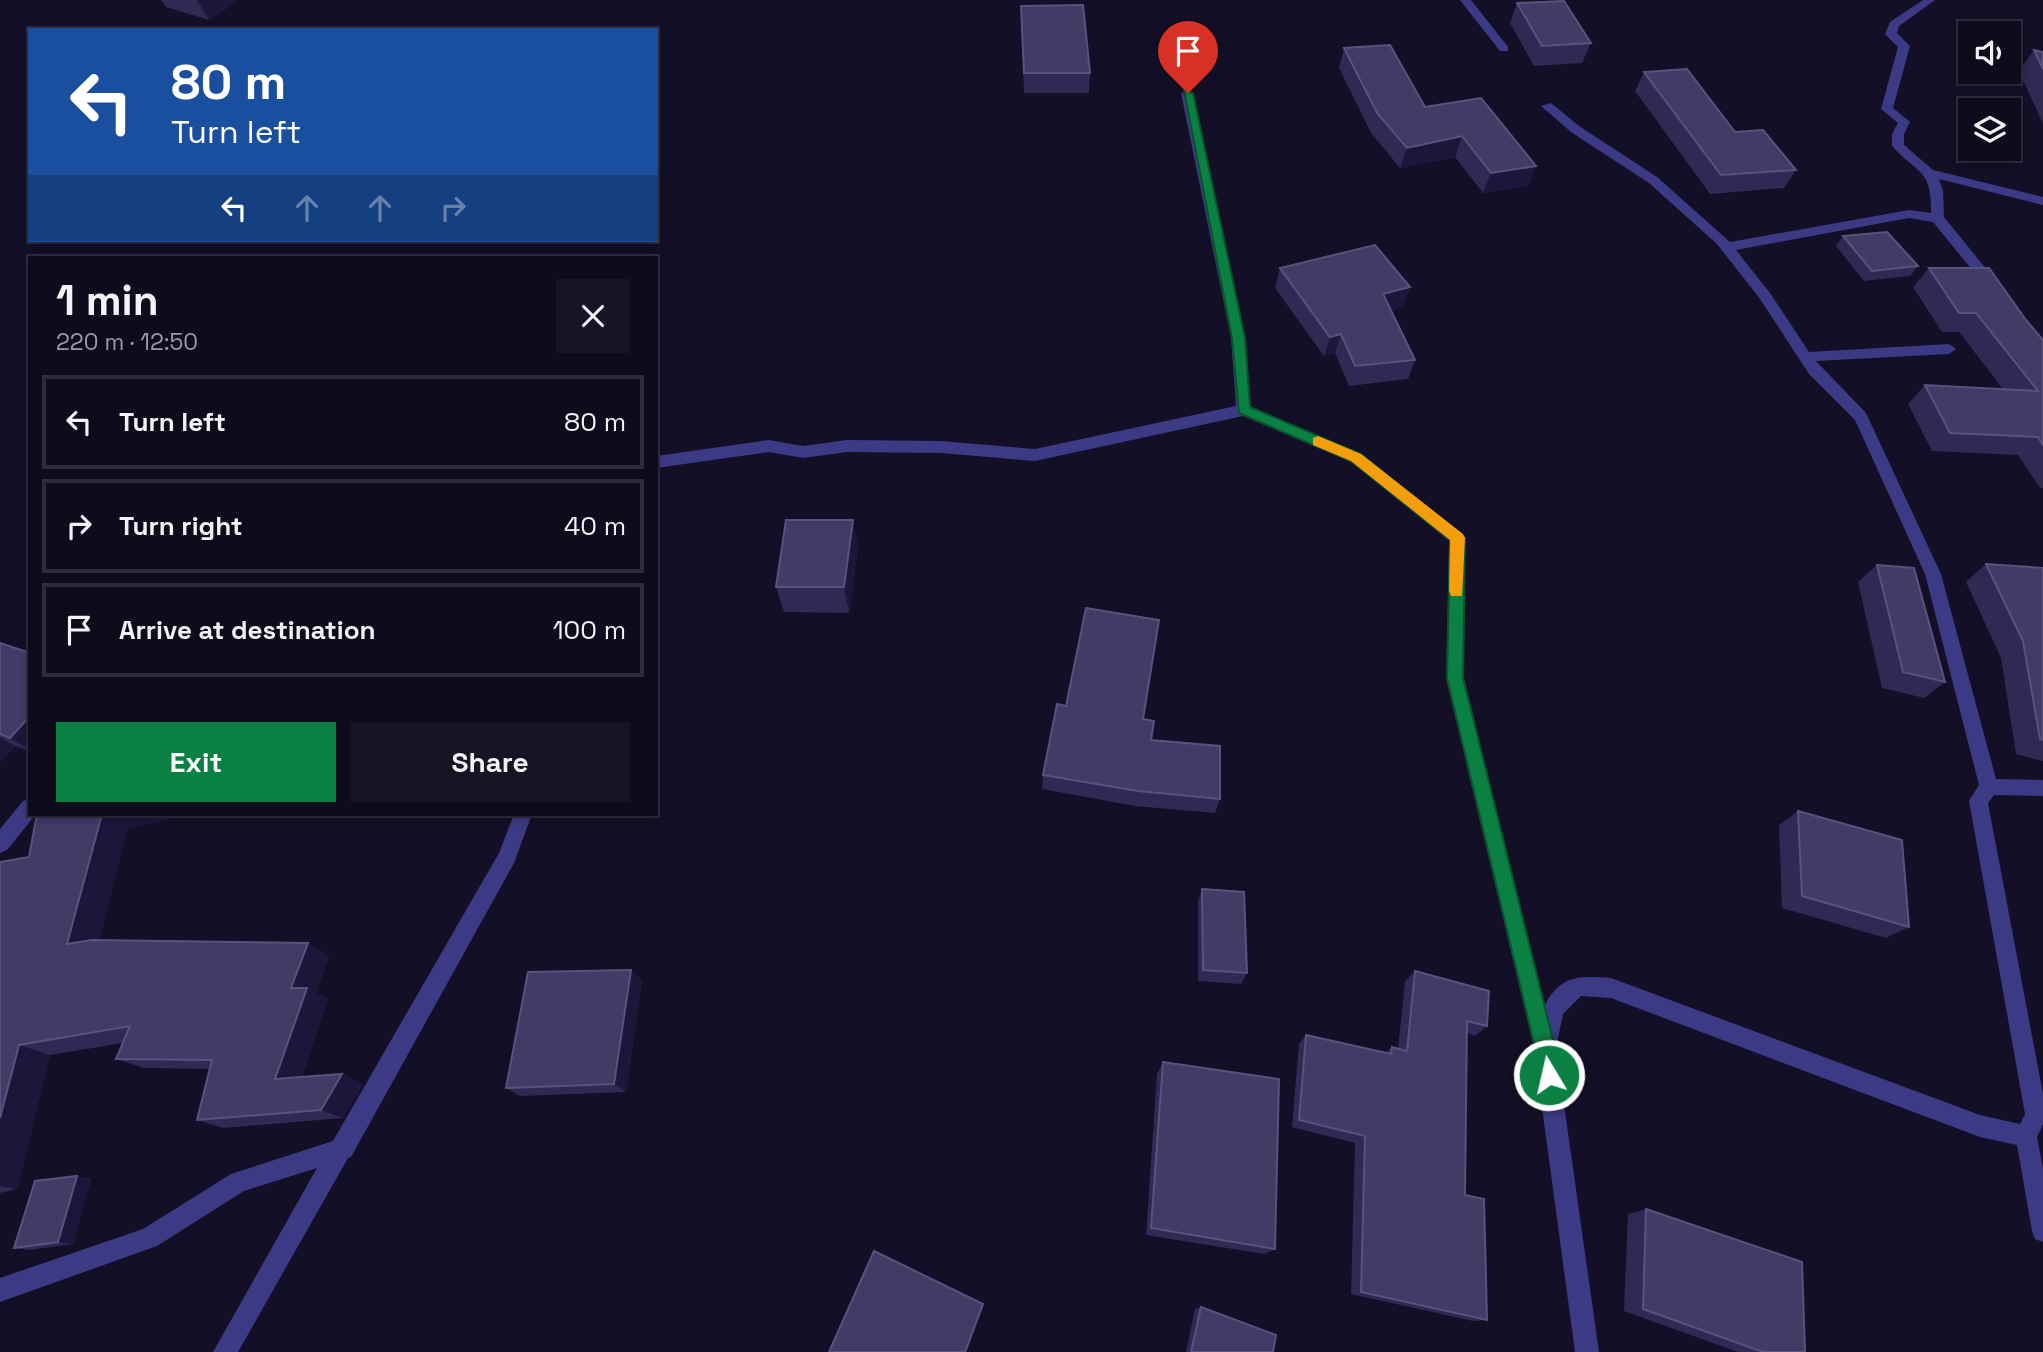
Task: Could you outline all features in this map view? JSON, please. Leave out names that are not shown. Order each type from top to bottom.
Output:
[{"type":"street","points":[[1465,0],[1504,49]]},
{"type":"street","points":[[1930,0],[1894,24],[1891,34],[1904,46],[1887,109],[1904,122],[1898,134],[1898,146],[1931,173],[2043,201]]},
{"type":"street","points":[[1188,93],[1238,338],[1244,410]]},
{"type":"street","points":[[1548,106],[1575,129],[1653,180],[1727,247],[1765,296],[1814,370],[1861,417],[1933,574],[1989,787]]},
{"type":"street","points":[[1931,173],[1938,188],[1937,218],[2002,298]]},
{"type":"street","points":[[1727,247],[1909,214],[1937,218]]},
{"type":"street","points":[[1804,357],[1949,349]]},
{"type":"street","points":[[658,462],[769,446],[803,453],[847,446],[941,447],[1035,455],[1244,410],[1356,458],[1457,538],[1455,678],[1545,1048],[1587,1352]]},
{"type":"street","points":[[1989,787],[2043,788]]},
{"type":"street","points":[[1989,787],[1978,801],[2036,1115],[2026,1136],[2043,1231]]},
{"type":"street","points":[[0,844],[28,809]]},
{"type":"street","points":[[225,1352],[508,857],[522,816]]},
{"type":"street","points":[[1545,1048],[1554,1008],[1577,986],[1611,988],[1980,1126],[2026,1136]]},
{"type":"street","points":[[0,1290],[149,1238],[239,1182],[343,1149]]},
{"type":"building","points":[[1564,1],[1591,43],[1542,46],[1517,3]]},
{"type":"building","points":[[1083,5],[1090,73],[1024,73],[1021,6]]},
{"type":"building","points":[[1390,45],[1425,107],[1481,98],[1536,166],[1491,173],[1462,136],[1407,148],[1377,113],[1344,48]]},
{"type":"building","points":[[2034,50],[2043,52],[2043,69]]},
{"type":"building","points":[[1687,69],[1735,132],[1763,130],[1796,170],[1721,175],[1644,72]]},
{"type":"building","points":[[1887,232],[1918,266],[1872,271],[1843,236]]},
{"type":"building","points":[[1375,245],[1410,287],[1383,294],[1415,360],[1355,366],[1341,334],[1330,337],[1280,268]]},
{"type":"building","points":[[1929,268],[1989,268],[2043,340],[2043,445],[2038,437],[1950,433],[1925,385],[2038,391],[1976,313],[1959,313]]},
{"type":"building","points":[[786,520],[853,520],[844,587],[776,587]]},
{"type":"building","points":[[1986,564],[2043,568],[2043,740],[2040,739],[2023,641]]},
{"type":"building","points":[[1877,565],[1914,568],[1945,682],[1903,672]]},
{"type":"building","points":[[1086,608],[1159,620],[1143,719],[1154,721],[1151,740],[1220,746],[1220,799],[1138,791],[1043,775],[1057,704],[1066,706]]},
{"type":"building","points":[[0,643],[28,652],[28,718],[10,738],[0,734]]},
{"type":"building","points":[[1798,811],[1902,840],[1909,927],[1802,896]]},
{"type":"building","points":[[37,816],[101,816],[67,944],[92,940],[308,943],[291,988],[307,988],[275,1079],[342,1074],[321,1110],[197,1120],[212,1060],[116,1059],[130,1026],[19,1045],[0,1118],[0,862],[29,857]]},
{"type":"building","points":[[1202,889],[1244,892],[1247,973],[1203,970]]},
{"type":"building","points":[[631,970],[614,1084],[506,1088],[528,972]]},
{"type":"building","points":[[1415,971],[1489,991],[1487,1026],[1467,1021],[1465,1195],[1484,1199],[1487,1320],[1361,1292],[1365,1136],[1299,1120],[1306,1035],[1391,1054],[1392,1047],[1407,1051]]},
{"type":"building","points":[[1163,1062],[1279,1079],[1275,1249],[1151,1228]]},
{"type":"building","points":[[77,1176],[58,1242],[14,1248],[35,1181]]},
{"type":"building","points":[[1646,1209],[1802,1262],[1805,1352],[1763,1352],[1643,1309]]},
{"type":"building","points":[[874,1251],[983,1304],[965,1352],[829,1352]]},
{"type":"building","points":[[1201,1307],[1276,1335],[1273,1352],[1191,1352]]},
{"type":"slow traffic","points":[[1318,441],[1356,458],[1457,538],[1457,591]]},
{"type":"route","points":[[1188,93],[1238,338],[1244,410],[1356,458],[1457,538],[1455,678],[1545,1048],[1549,1075]]}]
